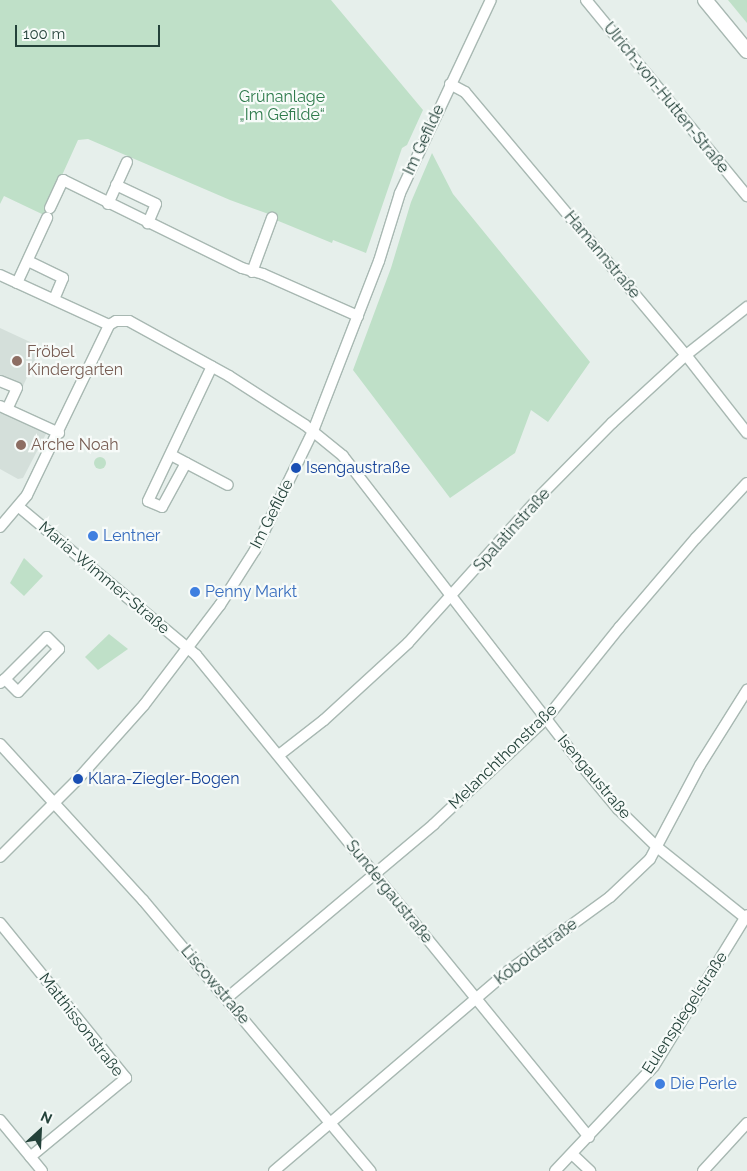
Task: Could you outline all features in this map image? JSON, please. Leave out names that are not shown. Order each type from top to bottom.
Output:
[{"type":"main road","points":[[705,0],[747,51]]},
{"type":"street","name":"Im Gefilde","points":[[0,857],[55,802],[144,705],[220,605],[254,550],[313,432],[358,316],[400,193],[491,0]]},
{"type":"street","name":"Ulrich-von-Hutten-Straße","points":[[586,0],[747,196]]},
{"type":"street","name":"Hamannstraße","points":[[450,84],[465,92],[686,355],[747,434]]},
{"type":"street","points":[[108,204],[127,162]]},
{"type":"street","points":[[18,283],[63,180],[108,204],[252,272],[262,274],[358,316]]},
{"type":"street","points":[[116,186],[156,204],[148,223]]},
{"type":"street","points":[[252,272],[272,218]]},
{"type":"street","points":[[28,261],[63,278],[54,298]]},
{"type":"street","points":[[0,275],[54,298],[109,325]]},
{"type":"street","name":"Spalatinstraße","points":[[279,755],[324,720],[386,665],[452,596],[566,470],[612,423],[686,355],[747,307]]},
{"type":"street","points":[[0,527],[19,507],[59,433],[109,325],[122,320],[129,321],[212,366],[148,501],[162,507],[186,463]]},
{"type":"street","name":"Isengaustraße","points":[[212,366],[313,432],[343,456],[618,809],[657,847],[746,917]]},
{"type":"street","points":[[0,380],[16,388],[3,408],[59,433]]},
{"type":"street","points":[[171,455],[228,485]]},
{"type":"street","name":"Melanchthonstraße","points":[[227,998],[376,874],[492,772],[546,719],[619,628],[696,538],[747,483]]},
{"type":"street","name":"Maria-Wimmer-Straße","points":[[19,507],[188,648]]},
{"type":"street","points":[[47,637],[59,649],[18,692],[2,681],[47,637]]},
{"type":"street","name":"Sundergaustraße","points":[[188,648],[196,655],[279,755],[589,1137]]},
{"type":"street","name":"Koboldstraße","points":[[274,1171],[475,998],[508,971],[610,897],[650,859],[700,765],[747,690]]},
{"type":"street","points":[[0,744],[55,802]]},
{"type":"street","name":"Liscowstraße","points":[[55,802],[143,900],[227,998],[370,1171]]},
{"type":"street","name":"Eulenspiegelstraße","points":[[555,1171],[654,1066],[746,917]]},
{"type":"street","name":"Matthissonstraße","points":[[0,923],[126,1078],[30,1157]]},
{"type":"street","points":[[0,1120],[42,1171]]},
{"type":"street","points":[[703,1171],[747,1123]]},
{"type":"street","points":[[572,1154],[590,1171]]},
{"type":"shaded area","name":"Fröbel Kindergarten","points":[[0,328],[41,347],[23,386],[0,375]]},
{"type":"shaded area","name":"Arche Noah","points":[[0,411],[47,432],[23,478],[18,479],[0,469]]},
{"type":"green space","name":"Grünanlage „Im Gefilde“","points":[[0,0],[331,0],[423,110],[407,145],[402,148],[366,253],[333,240],[332,243],[276,220],[277,217],[230,200],[88,139],[78,140],[44,215],[4,196],[0,204]]},
{"type":"green space","points":[[728,0],[747,0],[747,23]]},
{"type":"green space","points":[[432,153],[453,194],[590,362],[548,422],[531,410],[515,453],[450,498],[353,370],[391,268],[411,202]]},
{"type":"green space","points":[[100,457],[106,463],[100,469],[94,463]]},
{"type":"green space","points":[[24,558],[43,576],[24,596],[10,583]]},
{"type":"green space","points":[[109,634],[128,649],[98,670],[85,657]]},
{"type":"place","name":"Fröbel Kindergarten","points":[[17,361]]},
{"type":"place","name":"Arche Noah","points":[[21,445]]},
{"type":"place","name":"Isengaustraße","points":[[296,468]]},
{"type":"place","name":"Lentner","points":[[93,536]]},
{"type":"place","name":"Penny Markt","points":[[195,592]]},
{"type":"place","name":"Klara-Ziegler-Bogen","points":[[78,779]]},
{"type":"place","name":"Die Perle","points":[[660,1084]]}]
